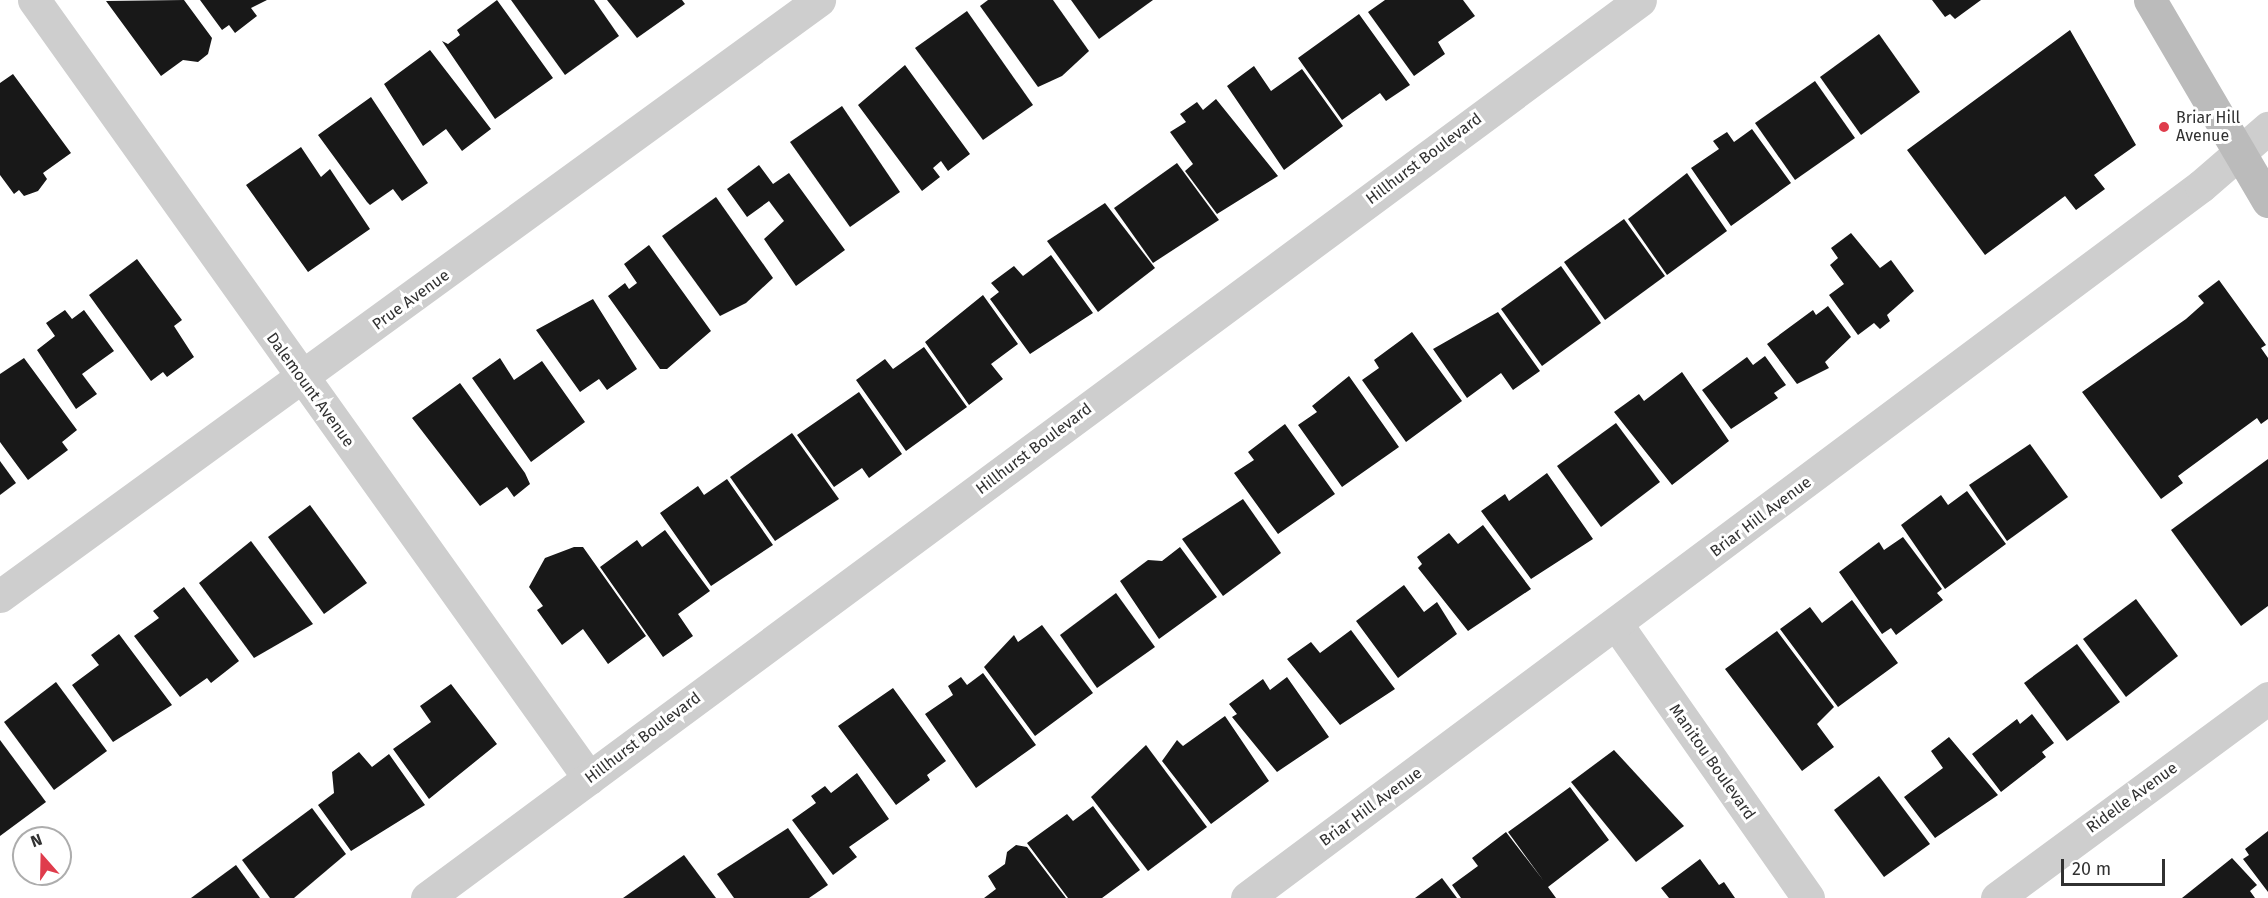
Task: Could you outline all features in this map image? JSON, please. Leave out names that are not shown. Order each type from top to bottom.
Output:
[{"type":"main road","points":[[2150,0],[2268,201]]},
{"type":"street","name":"Dalemount Avenue","points":[[34,0],[302,379],[589,778]]},
{"type":"street","name":"Prue Avenue","points":[[0,596],[302,379],[819,0]]},
{"type":"street","name":"Hillhurst Boulevard","points":[[427,898],[1640,0]]},
{"type":"street","name":"Briar Hill Avenue","points":[[1247,898],[1617,625],[2201,186],[2239,150],[2268,128]]},
{"type":"street","name":"Manitou Boulevard","points":[[1617,625],[1808,898]]},
{"type":"street","name":"Ridelle Avenue","points":[[1996,898],[2268,698]]},
{"type":"building","points":[[184,0],[212,38],[208,54],[198,62],[183,60],[161,76],[106,1]]},
{"type":"building","points":[[200,0],[267,0],[251,8],[257,16],[235,33],[229,25],[222,30]]},
{"type":"building","points":[[497,0],[553,78],[495,119],[442,41],[448,44],[460,35],[457,30]]},
{"type":"building","points":[[511,0],[594,0],[619,36],[565,75]]},
{"type":"building","points":[[607,0],[682,0],[685,4],[637,38]]},
{"type":"building","points":[[988,0],[1053,0],[1089,51],[1062,76],[1038,87],[980,6]]},
{"type":"building","points":[[1071,0],[1153,0],[1099,39]]},
{"type":"building","points":[[1385,0],[1463,0],[1475,16],[1438,42],[1445,54],[1414,76],[1368,12]]},
{"type":"building","points":[[1932,0],[1981,0],[1955,19],[1950,14],[1945,17]]},
{"type":"building","points":[[967,11],[1033,105],[983,140],[915,48]]},
{"type":"building","points":[[1359,14],[1410,85],[1386,101],[1380,93],[1342,120],[1298,58]]},
{"type":"building","points":[[2070,30],[2136,145],[2094,175],[2105,189],[2076,210],[2065,196],[1985,255],[1907,150]]},
{"type":"building","points":[[1879,34],[1920,92],[1861,135],[1820,77]]},
{"type":"building","points":[[430,50],[491,129],[462,151],[446,129],[423,146],[384,84]]},
{"type":"building","points":[[905,65],[970,154],[948,171],[941,161],[933,168],[940,177],[922,191],[858,105]]},
{"type":"building","points":[[1254,66],[1271,91],[1302,69],[1343,126],[1284,170],[1227,86]]},
{"type":"building","points":[[13,74],[71,153],[43,173],[47,179],[38,191],[24,196],[19,190],[14,194],[0,175],[0,83]]},
{"type":"building","points":[[1815,81],[1855,138],[1795,180],[1755,123]]},
{"type":"building","points":[[371,97],[428,183],[402,201],[393,189],[370,205],[318,135]]},
{"type":"building","points":[[1216,99],[1278,176],[1217,214],[1185,171],[1193,164],[1170,132],[1186,122],[1180,114],[1197,102],[1203,110]]},
{"type":"building","points":[[842,106],[900,192],[850,227],[790,142]]},
{"type":"building","points":[[1752,129],[1791,183],[1731,226],[1691,168],[1719,149],[1713,141],[1727,132],[1734,142]]},
{"type":"building","points":[[301,147],[321,177],[330,169],[370,229],[308,272],[246,185]]},
{"type":"building","points":[[1177,163],[1219,220],[1153,263],[1114,208]]},
{"type":"building","points":[[759,165],[773,184],[789,173],[845,250],[796,286],[764,239],[784,221],[769,201],[747,217],[727,189]]},
{"type":"building","points":[[1687,173],[1727,231],[1667,275],[1628,219]]},
{"type":"building","points":[[716,197],[773,278],[746,303],[720,316],[662,236]]},
{"type":"building","points":[[1105,203],[1155,268],[1098,312],[1047,241]]},
{"type":"building","points":[[1624,219],[1665,276],[1605,320],[1564,262]]},
{"type":"building","points":[[1851,233],[1880,268],[1891,260],[1914,291],[1887,315],[1890,321],[1880,329],[1874,323],[1858,335],[1829,295],[1844,284],[1830,265],[1838,258],[1831,248]]},
{"type":"building","points":[[649,245],[711,331],[667,369],[660,369],[608,296],[625,283],[629,289],[637,283],[624,264]]},
{"type":"building","points":[[1051,255],[1093,313],[1030,354],[990,299],[999,292],[991,283],[1014,266],[1023,276]]},
{"type":"building","points":[[137,259],[182,320],[174,326],[194,357],[167,377],[163,372],[151,381],[89,295]]},
{"type":"building","points":[[1561,266],[1601,323],[1542,366],[1501,309]]},
{"type":"building","points":[[2219,280],[2266,345],[2261,348],[2268,358],[2268,419],[2261,424],[2257,418],[2178,476],[2183,483],[2161,499],[2082,392],[2186,319],[2204,303],[2198,296]]},
{"type":"building","points":[[983,295],[1018,344],[991,364],[1003,379],[969,405],[925,342]]},
{"type":"building","points":[[593,299],[637,369],[607,390],[599,379],[580,392],[536,330]]},
{"type":"building","points":[[1828,306],[1851,337],[1825,362],[1829,368],[1797,384],[1767,344],[1813,310],[1816,315]]},
{"type":"building","points":[[65,310],[72,319],[84,310],[114,351],[82,374],[97,394],[76,409],[37,350],[55,336],[46,323]]},
{"type":"building","points":[[1498,312],[1540,371],[1513,390],[1501,373],[1467,398],[1433,349]]},
{"type":"building","points":[[1412,332],[1462,401],[1406,442],[1362,380],[1379,368],[1374,360]]},
{"type":"building","points":[[924,347],[967,407],[906,451],[856,380],[885,359],[893,369]]},
{"type":"building","points":[[1765,356],[1786,385],[1774,393],[1778,398],[1731,429],[1702,390],[1747,357],[1753,365]]},
{"type":"building","points":[[24,358],[77,430],[62,442],[68,450],[28,480],[0,442],[0,374]]},
{"type":"building","points":[[500,358],[514,380],[542,361],[585,422],[531,462],[472,378]]},
{"type":"building","points":[[1682,372],[1729,441],[1672,485],[1614,412],[1639,394],[1644,401]]},
{"type":"building","points":[[1349,376],[1399,447],[1342,487],[1298,425],[1317,412],[1312,406]]},
{"type":"building","points":[[460,383],[525,473],[530,484],[514,497],[507,487],[480,506],[412,418]]},
{"type":"building","points":[[859,392],[902,454],[869,478],[862,468],[834,487],[797,435]]},
{"type":"building","points":[[1616,423],[1660,482],[1601,527],[1557,466]]},
{"type":"building","points":[[1285,424],[1335,494],[1278,534],[1234,473],[1254,460],[1248,452]]},
{"type":"building","points":[[792,433],[839,499],[775,541],[730,477]]},
{"type":"building","points":[[2030,444],[2068,497],[2007,541],[1969,485]]},
{"type":"building","points":[[2268,459],[2268,606],[2241,626],[2171,530]]},
{"type":"building","points":[[0,461],[16,483],[0,495]]},
{"type":"building","points":[[1547,473],[1593,539],[1531,579],[1481,511],[1505,494],[1509,501]]},
{"type":"building","points":[[727,479],[773,545],[711,586],[660,513],[698,486],[704,495]]},
{"type":"building","points":[[1967,491],[2006,544],[1945,589],[1901,525],[1941,495],[1948,505]]},
{"type":"building","points":[[1243,499],[1281,553],[1223,596],[1182,539]]},
{"type":"building","points":[[310,505],[367,583],[324,614],[268,537]]},
{"type":"building","points":[[1483,525],[1531,589],[1468,631],[1418,568],[1422,564],[1417,557],[1449,533],[1458,544]]},
{"type":"building","points":[[665,530],[710,591],[678,614],[693,636],[663,657],[600,567],[637,540],[642,547]]},
{"type":"building","points":[[1903,537],[1942,589],[1937,593],[1943,600],[1896,635],[1891,628],[1882,634],[1839,572],[1879,542],[1884,550]]},
{"type":"building","points":[[251,541],[313,624],[254,658],[199,583]]},
{"type":"building","points":[[574,547],[583,547],[646,636],[608,664],[583,629],[562,645],[537,610],[543,606],[529,587],[545,558]]},
{"type":"building","points":[[1180,547],[1217,597],[1159,639],[1120,581],[1148,560],[1162,561]]},
{"type":"building","points":[[1404,585],[1424,612],[1437,602],[1457,634],[1398,678],[1356,621]]},
{"type":"building","points":[[184,587],[239,661],[211,683],[207,678],[180,697],[134,636],[159,618],[153,611]]},
{"type":"building","points":[[1116,593],[1155,647],[1097,688],[1060,635]]},
{"type":"building","points":[[2136,599],[2178,656],[2126,697],[2083,639]]},
{"type":"building","points":[[1852,600],[1898,663],[1838,707],[1780,629],[1810,607],[1822,623]]},
{"type":"building","points":[[1042,625],[1093,693],[1035,736],[984,667],[1014,635],[1018,642]]},
{"type":"building","points":[[1351,630],[1395,689],[1340,725],[1287,659],[1311,642],[1320,653]]},
{"type":"building","points":[[1777,631],[1834,707],[1817,724],[1834,747],[1802,771],[1725,669]]},
{"type":"building","points":[[119,634],[172,705],[113,742],[72,685],[99,665],[91,655]]},
{"type":"building","points":[[2077,644],[2120,702],[2067,741],[2024,683]]},
{"type":"building","points":[[983,673],[1036,745],[976,788],[925,714],[953,695],[948,686],[961,677],[967,685]]},
{"type":"building","points":[[1287,677],[1329,737],[1277,772],[1232,717],[1237,714],[1229,704],[1263,679],[1270,690]]},
{"type":"building","points":[[56,682],[107,751],[54,790],[4,722]]},
{"type":"building","points":[[451,684],[497,744],[429,799],[393,749],[431,722],[420,706]]},
{"type":"building","points":[[893,688],[946,761],[927,775],[930,780],[896,805],[838,726]]},
{"type":"building","points":[[2032,714],[2054,743],[2042,752],[2046,757],[2001,792],[1972,754],[2017,719],[2020,724]]},
{"type":"building","points":[[1225,716],[1269,781],[1211,824],[1162,761],[1177,740],[1183,746]]},
{"type":"building","points":[[1949,737],[1998,795],[1935,838],[1904,797],[1943,768],[1931,751]]},
{"type":"building","points":[[0,740],[46,802],[0,836]]},
{"type":"building","points":[[1146,745],[1207,827],[1148,871],[1091,797]]},
{"type":"building","points":[[1614,750],[1684,826],[1636,862],[1571,782]]},
{"type":"building","points":[[359,752],[372,767],[389,754],[425,805],[351,851],[318,805],[334,793],[332,772]]},
{"type":"building","points":[[857,773],[889,819],[849,847],[857,857],[833,875],[792,820],[816,803],[811,796],[825,786],[831,793]]},
{"type":"building","points":[[1879,776],[1930,844],[1884,877],[1834,810]]},
{"type":"building","points":[[1570,787],[1609,840],[1548,887],[1556,898],[1461,898],[1452,885],[1478,866],[1472,858],[1506,832],[1543,880],[1508,832]]},
{"type":"building","points":[[1093,806],[1140,870],[1102,898],[1068,898],[1027,843],[1067,814],[1073,821]]},
{"type":"building","points":[[312,808],[346,854],[294,898],[270,898],[242,860]]},
{"type":"building","points":[[788,828],[828,885],[809,898],[734,898],[717,874]]},
{"type":"building","points":[[2268,831],[2268,892],[2243,859],[2249,855],[2245,849]]},
{"type":"building","points":[[1016,845],[1027,847],[1066,898],[984,898],[996,889],[988,876],[1005,864],[1007,852]]},
{"type":"building","points":[[684,855],[716,898],[623,898]]},
{"type":"building","points":[[2232,858],[2257,885],[2250,891],[2255,898],[2182,898]]},
{"type":"building","points":[[1700,859],[1719,885],[1724,882],[1735,898],[1669,898],[1661,888]]},
{"type":"building","points":[[236,865],[260,898],[191,898]]},
{"type":"building","points":[[1442,878],[1457,898],[1415,898]]},
{"type":"place","name":"Briar Hill Avenue","points":[[2164,127]]}]
